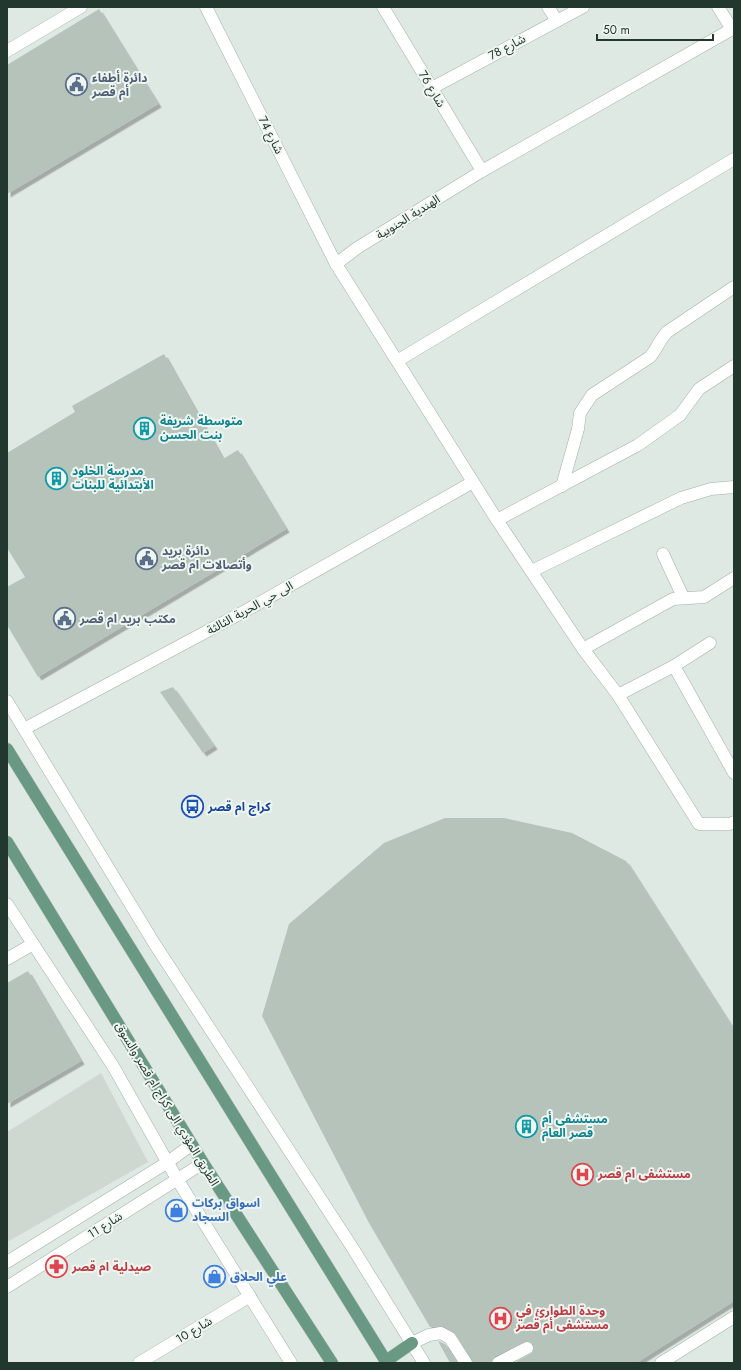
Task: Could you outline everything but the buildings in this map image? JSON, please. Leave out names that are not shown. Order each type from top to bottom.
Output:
[{"type":"main road","points":[[7,749],[386,1362],[412,1343]]},
{"type":"main road","name":"الطريق المؤدي الى كراج ام قصر والسوق","points":[[7,842],[191,1145],[332,1363]]},
{"type":"street","points":[[7,51],[81,7]]},
{"type":"street","name":"شارع 74","points":[[206,7],[336,264],[497,520],[583,649],[618,695],[699,824],[730,824],[734,822]]},
{"type":"street","name":"شارع 76","points":[[383,7],[482,171]]},
{"type":"street","points":[[548,7],[557,21]]},
{"type":"street","name":"شارع 78","points":[[432,88],[583,7]]},
{"type":"street","points":[[718,7],[733,29]]},
{"type":"street","name":"الهندية الجنوبية","points":[[336,264],[357,248],[482,171],[733,29]]},
{"type":"street","points":[[397,361],[734,160]]},
{"type":"street","points":[[562,486],[578,429],[580,413],[592,395],[650,357],[656,350],[662,337],[667,332],[734,288]]},
{"type":"street","points":[[497,520],[644,441],[680,415],[703,386],[734,366]]},
{"type":"street","name":"الى حي الحرية الثالثة","points":[[24,728],[245,611],[473,482]]},
{"type":"street","points":[[532,571],[681,498],[711,489],[734,486]]},
{"type":"street","points":[[663,554],[683,597]]},
{"type":"street","points":[[583,649],[673,599],[683,597],[704,597],[734,578]]},
{"type":"street","points":[[618,695],[674,666],[710,643]]},
{"type":"street","points":[[674,666],[734,773]]},
{"type":"street","points":[[7,701],[154,943],[352,1247],[424,1363]]},
{"type":"street","points":[[7,904],[113,1066],[177,1179],[291,1363]]},
{"type":"street","points":[[7,959],[33,944]]},
{"type":"street","name":"شارع 11","points":[[7,1262],[168,1162],[191,1145]]},
{"type":"street","name":"شارع 11","points":[[7,1287],[203,1163]]},
{"type":"street","name":"شارع 10","points":[[139,1363],[250,1296]]},
{"type":"street","points":[[661,1363],[734,1317]]},
{"type":"street","points":[[412,1343],[429,1335],[441,1333],[450,1338],[466,1363]]},
{"type":"street","points":[[498,1363],[527,1348]]},
{"type":"shaded area","points":[[101,1073],[148,1162],[7,1242],[7,1132]]},
{"type":"place","name":"دائرة أطفاء أم قصر","points":[[77,85]]},
{"type":"place","name":"متوسطة شريفة بنت الحسن","points":[[145,428]]},
{"type":"place","name":"مدرسة الخلود الأبتدائية للبنات","points":[[56,478]]},
{"type":"place","name":"دائرة بريد وأتصالات ام قصر","points":[[147,558]]},
{"type":"place","name":"مكتب بريد ام قصر","points":[[64,619]]},
{"type":"place","name":"كراج ام قصر","points":[[192,807]]},
{"type":"place","name":"مستشفى أم قصر العام","points":[[527,1126]]},
{"type":"place","name":"مستشفى ام قصر","points":[[583,1174]]},
{"type":"place","name":"اسواق بركات السجاد","points":[[176,1210]]},
{"type":"place","name":"صيدلية ام قصر","points":[[57,1267]]},
{"type":"place","name":"علي الحلاق","points":[[215,1277]]},
{"type":"place","name":"وحدة الطوارئ في مستشفى أم قصر","points":[[501,1318]]}]
